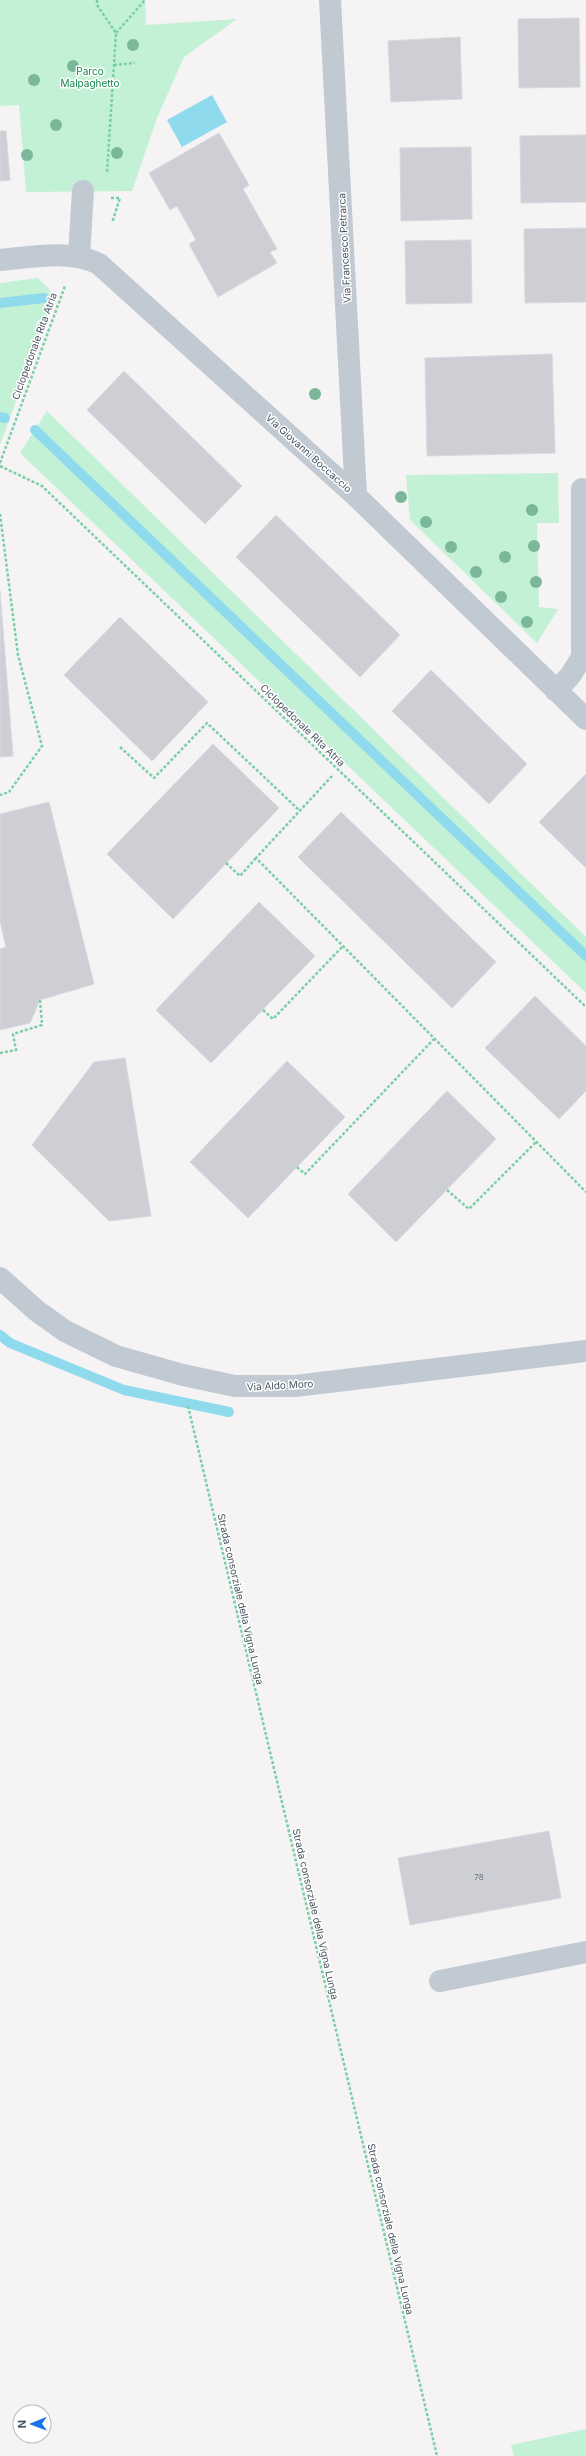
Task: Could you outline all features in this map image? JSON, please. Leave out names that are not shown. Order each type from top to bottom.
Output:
[{"type":"street","name":"Via Francesco Petrarca","points":[[330,0],[356,496]]},
{"type":"street","points":[[79,256],[83,192]]},
{"type":"street","name":"Via Giovanni Boccaccio","points":[[0,260],[79,256],[99,264],[356,496],[586,719]]},
{"type":"street","points":[[556,691],[570,676],[582,657],[582,489]]},
{"type":"street","name":"Via Aldo Moro","points":[[0,1278],[37,1311],[80,1339],[116,1356],[183,1375],[235,1386],[295,1386],[586,1351]]},
{"type":"street","points":[[440,1981],[586,1952]]},
{"type":"path","points":[[97,0],[96,5],[116,33]]},
{"type":"path","points":[[107,175],[116,33],[145,0]]},
{"type":"path","points":[[114,65],[135,63]]},
{"type":"path","points":[[99,264],[120,198],[106,198]]},
{"type":"path","name":"Ciclopedonale Rita Atria","points":[[66,282],[0,464],[42,486],[586,1007]]},
{"type":"path","points":[[0,514],[18,655],[42,746],[9,792],[0,795]]},
{"type":"path","points":[[120,747],[154,778],[207,723],[300,811]]},
{"type":"path","points":[[226,863],[240,876],[332,776]]},
{"type":"path","points":[[256,858],[586,1192]]},
{"type":"path","points":[[263,1010],[274,1019],[343,946]]},
{"type":"path","points":[[0,1053],[16,1050],[13,1034],[42,1025],[40,1000]]},
{"type":"path","points":[[297,1167],[305,1174],[434,1038]]},
{"type":"path","points":[[447,1190],[469,1209],[536,1142]]},
{"type":"path","name":"Strada consorziale della Vigna Lunga","points":[[183,1375],[195,1440],[437,2456]]},
{"type":"green space","name":"Parco Malpaghetto","points":[[0,0],[145,0],[146,25],[237,19],[184,57],[157,118],[132,191],[26,192],[19,105],[0,106]]},
{"type":"green space","points":[[38,278],[50,290],[52,303],[0,445],[0,283]]},
{"type":"green space","points":[[47,411],[586,937],[586,993],[20,453]]},
{"type":"green space","points":[[558,473],[559,523],[537,523],[539,607],[558,609],[537,643],[410,520],[406,475]]},
{"type":"green space","points":[[586,2429],[586,2456],[514,2456],[511,2445]]},
{"type":"water","points":[[212,95],[227,122],[182,147],[167,120]]},
{"type":"building","points":[[579,18],[580,87],[519,88],[518,19]]},
{"type":"building","points":[[460,37],[462,99],[391,102],[388,41]]},
{"type":"building","points":[[0,131],[6,131],[10,180],[0,181]]},
{"type":"building","points":[[219,133],[249,185],[243,189],[277,249],[270,252],[277,263],[218,297],[189,244],[196,240],[177,206],[170,210],[149,173]]},
{"type":"building","points":[[586,135],[586,202],[521,203],[520,136]]},
{"type":"building","points":[[471,147],[472,219],[401,221],[400,148]]},
{"type":"building","points":[[586,228],[586,302],[525,303],[524,229]]},
{"type":"building","points":[[471,240],[472,303],[406,304],[405,241]]},
{"type":"building","points":[[552,354],[555,453],[427,456],[425,358]]},
{"type":"building","points":[[124,371],[242,486],[205,524],[87,410]]},
{"type":"building","points":[[276,515],[400,635],[360,677],[236,557]]},
{"type":"building","points":[[0,591],[13,756],[0,757]]},
{"type":"building","points":[[120,617],[208,702],[152,761],[64,675]]},
{"type":"building","points":[[431,670],[527,764],[489,804],[392,711]]},
{"type":"building","points":[[213,744],[279,808],[173,919],[107,854]]},
{"type":"building","points":[[586,774],[586,868],[539,822]]},
{"type":"building","points":[[49,802],[94,984],[40,1000],[30,1023],[0,1030],[0,949],[6,947],[0,921],[0,814]]},
{"type":"building","points":[[341,812],[496,962],[452,1008],[298,857]]},
{"type":"building","points":[[259,902],[315,956],[211,1063],[156,1010]]},
{"type":"building","points":[[535,996],[586,1046],[586,1091],[559,1119],[485,1048]]},
{"type":"building","points":[[125,1058],[151,1216],[109,1221],[32,1145],[94,1062]]},
{"type":"building","points":[[287,1061],[345,1117],[248,1218],[190,1162]]},
{"type":"building","points":[[447,1091],[496,1139],[396,1242],[348,1194]]},
{"type":"building","points":[[549,1831],[561,1898],[410,1925],[398,1858]]},
{"type":"waterway","points":[[0,303],[44,298]]},
{"type":"waterway","points":[[0,417],[5,418]]},
{"type":"waterway","points":[[35,430],[586,956]]},
{"type":"waterway","points":[[0,1335],[10,1343],[124,1390],[229,1412]]}]
